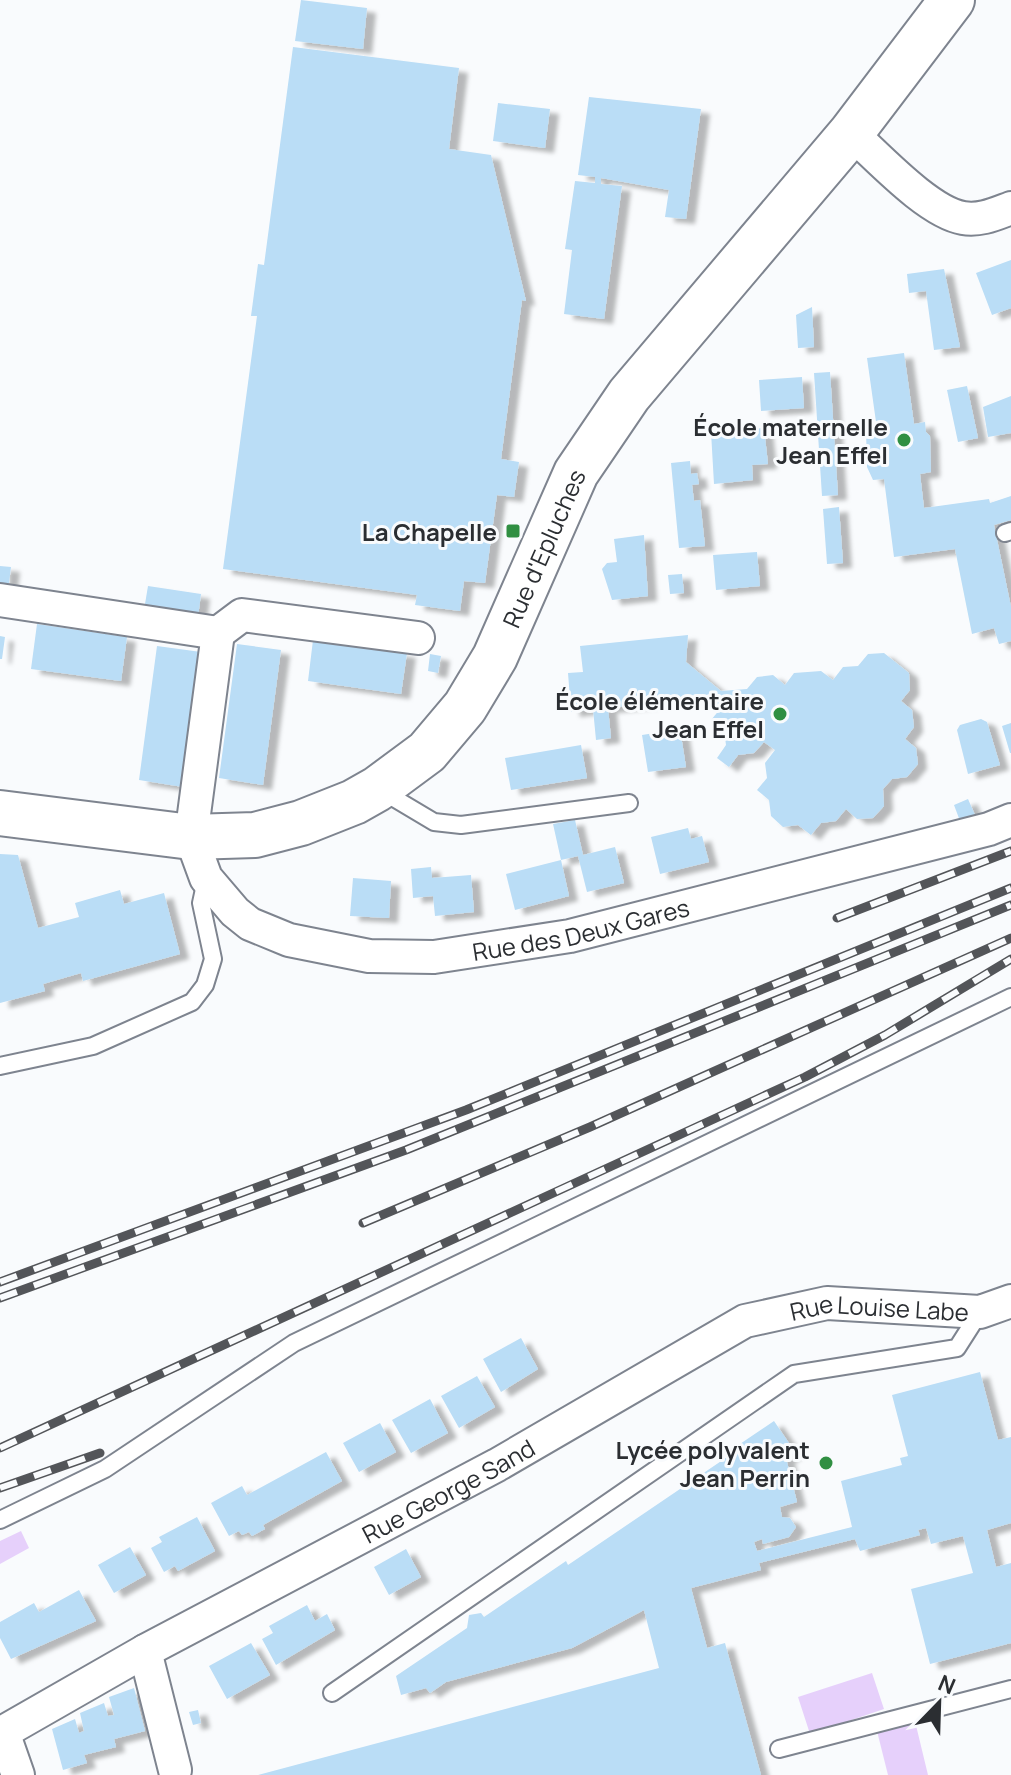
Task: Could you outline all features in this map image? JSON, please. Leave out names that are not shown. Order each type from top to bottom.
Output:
[{"type":"street","name":"Rue d'Epluches","points":[[0,813],[191,837],[255,835],[301,823],[354,802],[427,752],[465,707],[495,657],[576,473],[599,436],[646,374],[851,133],[952,0]]},
{"type":"street","points":[[851,133],[913,188],[961,218],[985,218],[1011,208]]},
{"type":"street","points":[[0,600],[218,633],[242,615],[418,638]]},
{"type":"street","points":[[191,837],[218,633]]},
{"type":"street","name":"Rue des Deux Gares","points":[[191,837],[206,878],[250,924],[289,940],[369,956],[434,957],[570,936],[974,833],[1011,820]]},
{"type":"street","name":"Rue Louise Labe","points":[[745,1321],[827,1303],[980,1312],[1011,1301]]},
{"type":"street","name":"Rue George Sand","points":[[2,1733],[145,1651],[497,1465],[745,1321]]},
{"type":"street","points":[[145,1651],[175,1770]]},
{"type":"street","points":[[2,1733],[18,1775]]},
{"type":"lane","points":[[377,789],[434,822],[461,825],[629,803]]},
{"type":"lane","points":[[0,1066],[93,1046],[192,1002],[205,985],[213,959],[201,903],[206,878]]},
{"type":"lane","points":[[0,1520],[105,1469],[294,1343],[1011,997]]},
{"type":"lane","points":[[332,1693],[794,1374],[957,1348],[980,1312]]},
{"type":"lane","points":[[779,1749],[1011,1689]]},
{"type":"shaded area","points":[[21,1531],[29,1548],[0,1564],[0,1541]]},
{"type":"shaded area","points":[[872,1673],[884,1709],[810,1734],[798,1697]]},
{"type":"shaded area","points":[[914,1717],[928,1775],[888,1775],[876,1727]]},
{"type":"building","points":[[301,0],[367,8],[363,49],[295,41]]},
{"type":"building","points":[[293,47],[459,68],[449,149],[491,155],[526,301],[522,300],[501,459],[519,462],[514,497],[497,495],[485,583],[464,581],[460,611],[415,605],[417,595],[223,569],[257,316],[251,316],[258,264],[264,265]]},
{"type":"building","points":[[589,97],[701,109],[686,219],[665,217],[669,190],[601,178],[601,184],[622,186],[604,319],[564,314],[572,250],[565,249],[575,181],[595,183],[595,177],[578,175]]},
{"type":"building","points":[[498,103],[550,109],[545,148],[493,141]]},
{"type":"building","points":[[1011,260],[1011,308],[992,315],[976,273]]},
{"type":"building","points":[[944,269],[960,347],[934,350],[926,291],[909,293],[907,274]]},
{"type":"building","points":[[812,307],[814,347],[798,348],[796,315]]},
{"type":"building","points":[[904,353],[914,424],[925,422],[926,432],[930,436],[931,472],[920,474],[924,508],[989,499],[990,503],[1011,496],[1011,520],[994,525],[1011,607],[1011,641],[999,644],[994,628],[972,634],[955,549],[894,557],[884,479],[873,480],[867,467],[866,430],[877,429],[867,358]]},
{"type":"building","points":[[830,372],[838,495],[822,496],[814,373]]},
{"type":"building","points":[[802,377],[804,408],[761,411],[759,380]]},
{"type":"building","points":[[967,386],[978,438],[958,442],[947,390]]},
{"type":"building","points":[[1011,396],[1011,433],[988,437],[983,407]]},
{"type":"building","points":[[764,428],[768,464],[752,465],[753,480],[714,484],[711,432]]},
{"type":"building","points":[[690,461],[691,474],[697,473],[699,484],[692,485],[694,501],[700,500],[705,546],[679,548],[671,463]]},
{"type":"building","points":[[839,507],[843,563],[827,564],[823,509]]},
{"type":"building","points":[[644,535],[648,596],[612,600],[602,569],[607,563],[617,562],[614,539]]},
{"type":"building","points":[[757,552],[760,586],[716,590],[713,555]]},
{"type":"building","points":[[0,566],[11,567],[8,591],[0,590]]},
{"type":"building","points":[[682,574],[684,593],[670,594],[668,575]]},
{"type":"building","points":[[148,586],[201,594],[198,617],[144,610]]},
{"type":"building","points":[[37,624],[127,637],[121,681],[31,669]]},
{"type":"building","points":[[688,635],[686,662],[721,691],[747,689],[757,677],[773,675],[785,685],[794,673],[821,671],[833,680],[843,667],[858,666],[868,654],[884,653],[909,673],[910,690],[901,701],[912,710],[914,727],[905,739],[916,748],[918,764],[907,777],[892,779],[883,789],[884,806],[873,818],[857,819],[846,809],[836,821],[821,823],[811,835],[798,825],[783,827],[771,816],[769,800],[757,790],[767,778],[765,763],[775,750],[764,742],[754,753],[738,755],[729,767],[717,758],[726,745],[724,730],[711,720],[721,708],[709,697],[608,708],[611,738],[596,740],[593,709],[571,712],[568,673],[583,672],[580,646]]},
{"type":"building","points":[[0,636],[5,637],[2,659],[0,659]]},
{"type":"building","points":[[313,640],[407,653],[401,694],[308,681]]},
{"type":"building","points":[[237,644],[281,650],[263,785],[219,778]]},
{"type":"building","points":[[157,646],[201,652],[183,787],[139,780]]},
{"type":"building","points":[[430,654],[441,656],[438,673],[428,671]]},
{"type":"building","points":[[981,719],[987,722],[1000,765],[968,774],[957,730],[960,725]]},
{"type":"building","points":[[1011,723],[1011,753],[1010,753],[1002,726]]},
{"type":"building","points":[[680,729],[686,767],[648,772],[642,735]]},
{"type":"building","points":[[581,745],[587,778],[511,790],[505,758]]},
{"type":"building","points":[[968,799],[975,815],[960,821],[954,805]]},
{"type":"building","points":[[575,820],[583,855],[615,847],[624,883],[587,892],[578,856],[561,860],[553,824]]},
{"type":"building","points":[[688,828],[691,839],[702,836],[709,862],[660,874],[651,837]]},
{"type":"building","points":[[0,854],[18,855],[38,928],[79,917],[75,903],[120,890],[124,904],[164,893],[180,954],[83,981],[81,973],[43,984],[45,991],[0,1003]]},
{"type":"building","points":[[561,860],[569,896],[515,910],[506,874]]},
{"type":"building","points":[[431,867],[432,878],[471,875],[474,912],[435,916],[433,896],[413,898],[411,869]]},
{"type":"building","points":[[353,878],[391,881],[389,918],[350,916]]},
{"type":"building","points":[[521,1338],[538,1369],[501,1392],[483,1359]]},
{"type":"building","points":[[980,1372],[998,1440],[1011,1437],[1011,1523],[987,1530],[996,1567],[1011,1563],[1011,1643],[930,1664],[911,1589],[973,1573],[963,1536],[931,1544],[926,1528],[918,1530],[920,1535],[860,1551],[855,1539],[759,1563],[761,1570],[691,1588],[707,1648],[725,1643],[761,1775],[258,1775],[659,1668],[644,1610],[572,1648],[446,1682],[430,1693],[426,1688],[401,1695],[396,1676],[467,1628],[469,1615],[481,1613],[484,1617],[566,1561],[568,1565],[736,1451],[734,1448],[774,1421],[795,1452],[786,1458],[797,1502],[780,1507],[782,1517],[790,1518],[796,1527],[789,1537],[763,1544],[762,1539],[754,1542],[757,1551],[852,1527],[841,1481],[902,1465],[900,1458],[908,1456],[892,1395]]},
{"type":"building","points":[[477,1376],[495,1407],[459,1428],[441,1396]]},
{"type":"building","points":[[430,1399],[448,1433],[411,1453],[392,1420]]},
{"type":"building","points":[[380,1423],[396,1452],[359,1472],[343,1443]]},
{"type":"building","points":[[326,1452],[342,1481],[263,1525],[265,1529],[252,1536],[249,1532],[242,1535],[239,1531],[229,1536],[211,1503],[242,1486],[247,1495]]},
{"type":"building","points":[[197,1517],[215,1551],[178,1571],[175,1566],[164,1572],[151,1548],[162,1542],[159,1537]]},
{"type":"building","points":[[130,1547],[146,1575],[114,1593],[98,1565]]},
{"type":"building","points":[[406,1549],[421,1577],[389,1595],[374,1567]]},
{"type":"building","points":[[79,1590],[96,1621],[11,1659],[0,1638],[0,1622],[34,1603],[39,1612]]},
{"type":"building","points":[[307,1605],[315,1621],[327,1614],[335,1630],[276,1665],[262,1639],[273,1633],[269,1626]]},
{"type":"building","points":[[251,1643],[270,1675],[227,1699],[209,1666]]},
{"type":"building","points":[[134,1688],[145,1731],[114,1739],[116,1747],[84,1755],[87,1763],[63,1770],[52,1729],[75,1719],[79,1733],[84,1731],[80,1713],[104,1703],[108,1716],[114,1715],[109,1697]]},
{"type":"building","points":[[198,1710],[201,1723],[193,1725],[189,1712]]},
{"type":"railway","points":[[837,918],[1011,851]]},
{"type":"railway","points":[[0,1282],[466,1110],[1011,888]]},
{"type":"railway","points":[[0,1298],[406,1150],[1011,905]]},
{"type":"railway","points":[[363,1223],[590,1127],[1011,938]]},
{"type":"railway","points":[[0,1448],[805,1077],[885,1035],[1011,959]]},
{"type":"railway","points":[[0,1488],[100,1453]]},
{"type":"place","name":"École maternelle Jean Effel","points":[[904,440]]},
{"type":"place","name":"La Chapelle","points":[[513,531]]},
{"type":"place","name":"École élémentaire Jean Effel","points":[[780,714]]},
{"type":"place","name":"Lycée polyvalent Jean Perrin","points":[[826,1463]]}]
